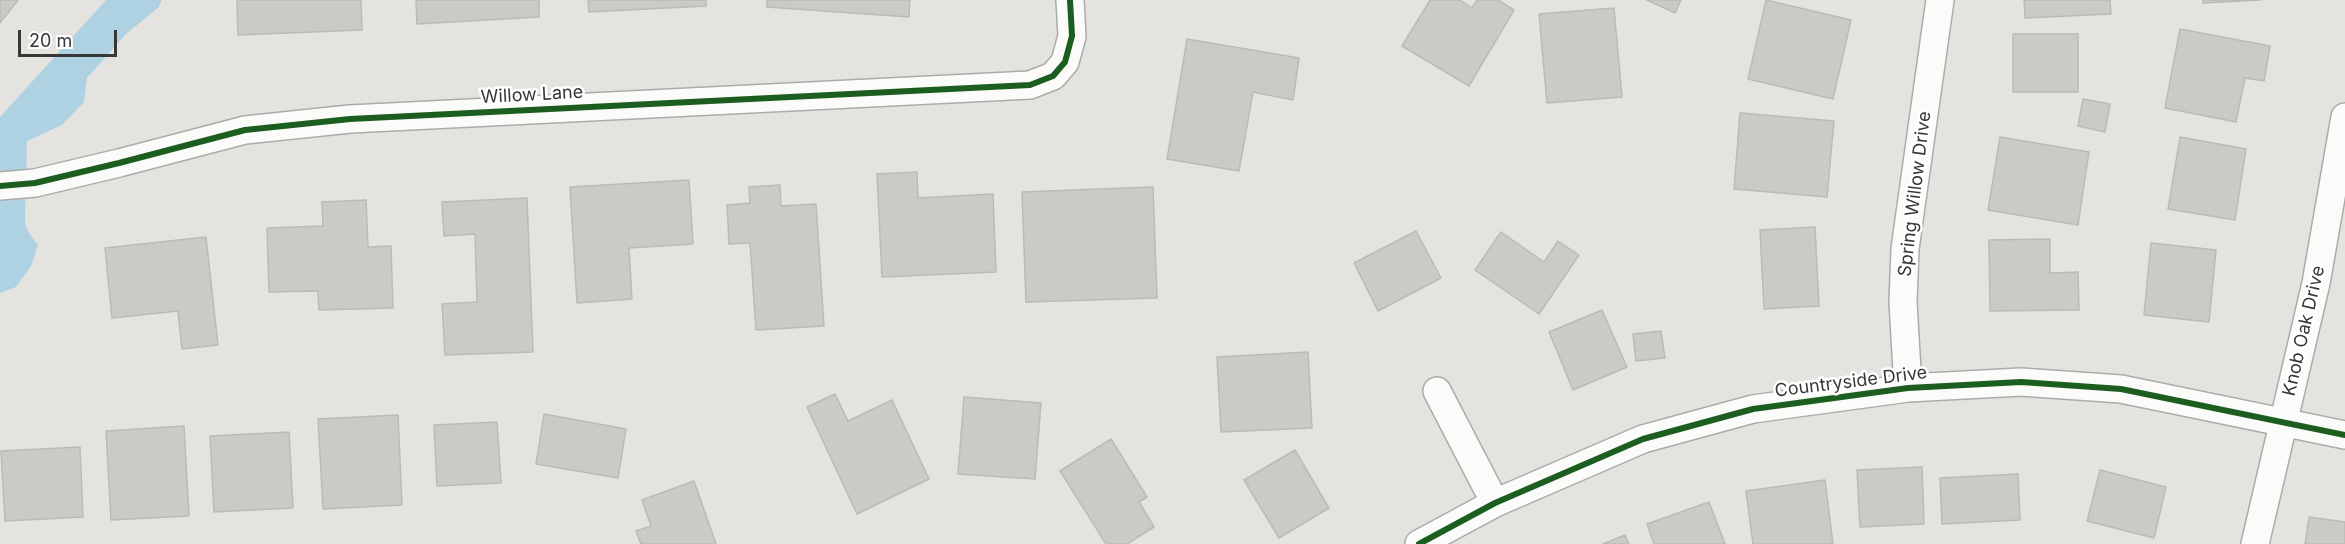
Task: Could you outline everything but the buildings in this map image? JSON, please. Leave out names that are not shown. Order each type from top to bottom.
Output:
[{"type":"street","name":"Willow Lane","points":[[0,186],[35,183],[245,130],[350,120],[1030,85],[1053,76],[1065,62],[1072,36],[1070,0]]},
{"type":"street","name":"Spring Willow Drive","points":[[1908,388],[1903,302],[1905,249],[1940,0]]},
{"type":"street","name":"Knob Oak Drive","points":[[2255,544],[2316,282],[2345,117]]},
{"type":"street","name":"Countryside Drive","points":[[1419,544],[1495,503],[1643,439],[1742,412],[1908,388],[2021,382],[2121,389],[2345,435]]},
{"type":"street","points":[[1437,391],[1495,503]]},
{"type":"water","points":[[106,0],[162,0],[158,8],[127,33],[87,78],[84,102],[62,125],[27,141],[25,223],[38,245],[31,266],[16,287],[0,293],[0,117]]},
{"type":"cycle path","points":[[0,186],[35,183],[245,130],[350,119],[1030,85],[1053,76],[1065,62],[1072,36],[1070,0]]},
{"type":"cycle path","points":[[1419,544],[1495,503],[1643,439],[1753,409],[1908,388],[2021,382],[2121,389],[2345,435]]}]
